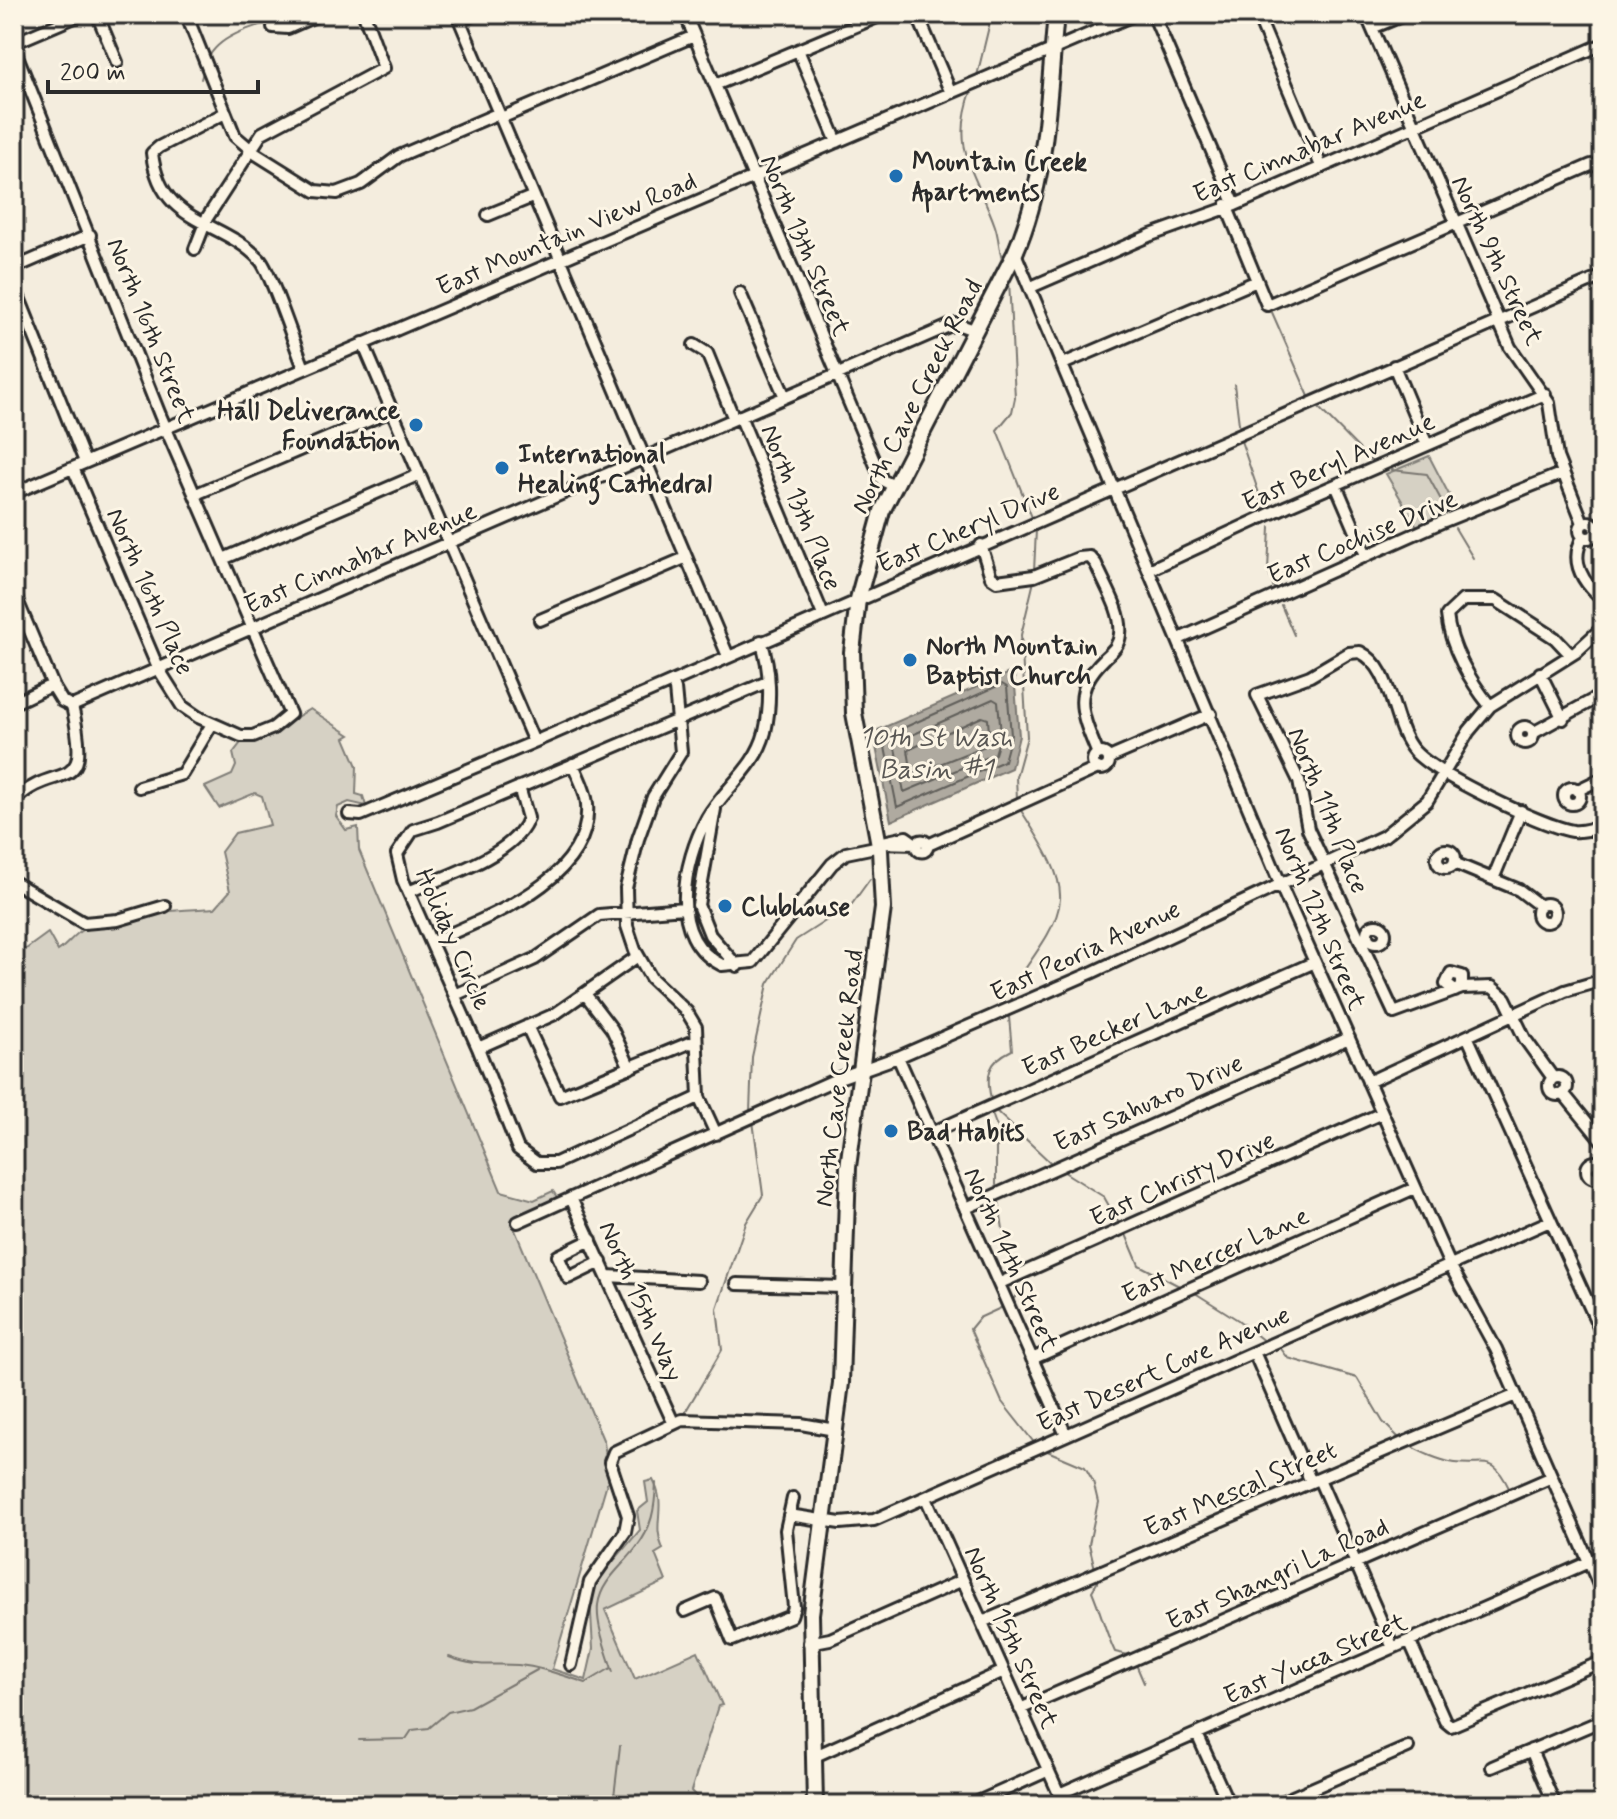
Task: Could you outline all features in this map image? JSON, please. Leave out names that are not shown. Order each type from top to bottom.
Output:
[{"type":"main road","name":"North Cave Creek Road","points":[[815,1805],[809,1643],[842,1362],[846,1187],[881,935],[884,875],[854,713],[852,652],[858,599],[876,526],[1013,256],[1030,214],[1041,169],[1056,14]]},
{"type":"street","points":[[14,46],[82,14]]},
{"type":"street","points":[[97,14],[117,62]]},
{"type":"street","points":[[186,14],[235,136],[322,194],[337,193],[361,184],[399,156],[694,36]]},
{"type":"street","points":[[273,27],[288,28],[320,14]]},
{"type":"street","points":[[195,249],[204,224],[250,148],[276,123],[346,91],[384,68],[364,14]]},
{"type":"street","points":[[475,14],[458,17],[728,656]]},
{"type":"street","name":"North 13th Street","points":[[685,14],[882,480],[894,486]]},
{"type":"street","points":[[715,85],[884,14]]},
{"type":"street","points":[[917,14],[951,93]]},
{"type":"street","name":"East Mountain View Road","points":[[14,493],[1136,14]]},
{"type":"street","points":[[1153,14],[1267,305],[1600,165]]},
{"type":"street","points":[[1257,14],[1321,166]]},
{"type":"street","name":"North 9th Street","points":[[1366,14],[1510,347],[1545,394],[1563,473],[1583,523],[1593,523],[1596,530],[1591,537],[1583,537],[1578,553],[1579,568],[1585,582],[1603,600]]},
{"type":"street","points":[[1372,28],[1406,14]]},
{"type":"street","name":"East Cinnabar Avenue","points":[[1031,287],[1603,44]]},
{"type":"street","name":"North 16th Street","points":[[14,46],[166,427],[290,714]]},
{"type":"street","points":[[798,50],[837,142]]},
{"type":"street","points":[[225,113],[152,153],[171,203],[263,263],[304,368]]},
{"type":"street","points":[[488,215],[532,197]]},
{"type":"street","points":[[14,268],[90,235]]},
{"type":"street","name":"North 12th Street","points":[[1013,256],[1031,287],[1280,884],[1450,1265],[1496,1349],[1603,1594]]},
{"type":"street","name":"East Cheryl Drive","points":[[349,814],[361,815],[534,742],[1603,276]]},
{"type":"street","points":[[1063,364],[1257,281]]},
{"type":"street","points":[[14,285],[85,462]]},
{"type":"street","name":"North 13th Place","points":[[740,293],[785,397]]},
{"type":"street","name":"East Cinnabar Avenue","points":[[67,703],[158,668],[954,324],[974,330]]},
{"type":"street","points":[[363,343],[534,742]]},
{"type":"street","name":"North 13th Place","points":[[694,345],[707,353],[823,615]]},
{"type":"street","points":[[1394,366],[1427,445]]},
{"type":"street","name":"East Beryl Avenue","points":[[1149,570],[1545,394]]},
{"type":"street","points":[[196,494],[391,411]]},
{"type":"street","name":"North 16th Place","points":[[73,468],[158,668],[182,706],[212,724],[241,736],[253,736],[273,728],[290,714]]},
{"type":"street","name":"East Cochise Drive","points":[[1179,639],[1366,555],[1563,473]]},
{"type":"street","points":[[223,559],[418,475]]},
{"type":"street","points":[[1336,485],[1366,555]]},
{"type":"street","points":[[981,545],[991,577],[997,581],[1039,575],[1079,558],[1090,557],[1120,622],[1121,634],[1117,647],[1094,669],[1083,690],[1081,711],[1104,756]]},
{"type":"street","points":[[540,620],[685,558]]},
{"type":"street","points":[[14,593],[52,685],[67,703],[79,738],[74,769],[63,778],[24,790],[14,801]]},
{"type":"street","points":[[1490,706],[1473,684],[1449,633],[1447,615],[1463,600],[1496,600],[1555,638],[1571,655]]},
{"type":"street","name":"East Peoria Avenue","points":[[518,1222],[861,1069],[898,1057],[1384,836],[1411,817],[1436,790],[1469,731],[1490,706],[1571,655],[1602,627]]},
{"type":"street","points":[[761,641],[767,682],[764,733],[755,757],[715,807],[701,832],[686,882],[684,908],[699,946],[716,962],[737,966],[753,962],[832,864],[846,853],[906,837],[922,845],[1098,768],[1094,759],[1211,714]]},
{"type":"street","name":"North 11th Place","points":[[1445,772],[1427,762],[1410,745],[1378,669],[1360,652],[1349,653],[1310,676],[1257,695],[1299,781],[1308,829],[1323,864],[1364,939],[1394,1013],[1458,990],[1492,987],[1505,998],[1514,1017]]},
{"type":"street","points":[[1540,673],[1563,719]]},
{"type":"street","name":"Holiday Circle","points":[[699,1097],[587,1146],[565,1160],[537,1163],[524,1156],[513,1140],[478,1048],[398,868],[397,854],[405,836],[423,825],[438,822],[767,682]]},
{"type":"street","points":[[14,703],[52,685]]},
{"type":"street","points":[[1533,733],[1603,696],[1603,685]]},
{"type":"street","points":[[675,689],[681,752],[657,789],[643,821],[628,874],[626,911],[638,956],[651,978],[693,1020],[699,1097],[716,1134]]},
{"type":"street","points":[[139,787],[182,774],[212,724]]},
{"type":"street","points":[[432,942],[511,906],[566,864],[579,843],[587,819],[586,798],[573,764]]},
{"type":"street","points":[[1445,772],[1521,811],[1565,829],[1582,831],[1600,826],[1603,845]]},
{"type":"street","points":[[1578,790],[1603,778]]},
{"type":"street","points":[[410,891],[474,865],[519,833],[525,826],[528,812],[519,787]]},
{"type":"street","points":[[715,807],[698,905],[710,935],[737,966]]},
{"type":"street","points":[[1493,879],[1521,811]]},
{"type":"street","points":[[1454,863],[1519,890],[1540,906]]},
{"type":"street","points":[[14,882],[84,923],[118,920],[165,906]]},
{"type":"street","points":[[455,995],[535,959],[599,915],[684,908]]},
{"type":"street","points":[[478,1048],[586,995],[638,956]]},
{"type":"street","name":"East Becker Lane","points":[[931,1133],[1315,962]]},
{"type":"street","points":[[1368,1082],[1565,991],[1603,980]]},
{"type":"street","points":[[586,995],[612,1029],[630,1068]]},
{"type":"street","points":[[1514,1017],[1553,1078],[1565,1080],[1563,1093],[1603,1142]]},
{"type":"street","points":[[527,1026],[560,1096],[689,1043],[695,1044]]},
{"type":"street","name":"East Sahuaro Drive","points":[[966,1208],[1349,1038]]},
{"type":"street","points":[[1468,1038],[1603,1336]]},
{"type":"street","name":"North 14th Street","points":[[898,1057],[1066,1435]]},
{"type":"street","name":"East Christy Drive","points":[[1000,1283],[1382,1113]]},
{"type":"street","name":"East Mercer Lane","points":[[1032,1359],[1415,1188]]},
{"type":"street","name":"North 15th Way","points":[[571,1198],[673,1422]]},
{"type":"street","name":"East Desert Cove Avenue","points":[[789,1515],[864,1524],[1550,1221]]},
{"type":"street","points":[[591,1240],[558,1256],[568,1278],[601,1262]]},
{"type":"street","points":[[607,1276],[699,1281]]},
{"type":"street","points":[[737,1284],[843,1287]]},
{"type":"street","points":[[1254,1352],[1356,1563],[1393,1648]]},
{"type":"street","name":"East Mescal Street","points":[[982,1622],[1516,1395]]},
{"type":"street","points":[[571,1665],[590,1582],[625,1532],[628,1516],[611,1456],[673,1422],[801,1424],[835,1430]]},
{"type":"street","name":"East Shangri La Road","points":[[1020,1709],[1552,1477]]},
{"type":"street","points":[[685,1611],[715,1598],[732,1640],[786,1620],[793,1613],[786,1530],[793,1498]]},
{"type":"street","name":"North 15th Street","points":[[926,1498],[1059,1794]]},
{"type":"street","name":"East Yucca Street","points":[[1059,1794],[1589,1562]]},
{"type":"street","points":[[809,1643],[830,1639],[963,1580]]},
{"type":"street","points":[[1410,1642],[1445,1721],[1451,1726],[1603,1661]]},
{"type":"street","points":[[813,1757],[1004,1671]]},
{"type":"street","points":[[1492,1767],[1603,1720]]},
{"type":"street","points":[[1197,1734],[1229,1805]]},
{"type":"street","points":[[1274,1805],[1408,1747]]},
{"type":"street","points":[[1531,1750],[1555,1805]]},
{"type":"street","points":[[971,1805],[1047,1771]]},
{"type":"shaded area","points":[[1429,456],[1457,510],[1418,528],[1386,474]]},
{"type":"shaded area","points":[[310,709],[350,735],[345,738],[357,766],[356,794],[363,796],[366,806],[349,802],[338,807],[336,816],[346,830],[358,827],[359,850],[501,1191],[534,1200],[553,1191],[560,1202],[512,1223],[604,1442],[609,1476],[552,1669],[586,1680],[593,1649],[590,1596],[594,1584],[640,1530],[637,1511],[648,1502],[645,1482],[653,1480],[659,1499],[658,1531],[663,1549],[655,1554],[666,1581],[605,1610],[635,1679],[698,1651],[722,1705],[718,1706],[691,1791],[704,1805],[14,1805],[14,948],[26,949],[48,933],[58,951],[82,930],[94,924],[147,913],[215,908],[230,891],[221,852],[235,833],[270,825],[262,796],[255,793],[219,808],[205,787],[232,775],[236,766],[233,753],[244,739],[263,737]]},
{"type":"water","name":"10th St Wash Basin #1","points":[[1014,673],[1019,736],[1011,768],[891,821],[873,732]]},
{"type":"waterway","points":[[208,59],[214,49],[233,35],[295,14]]},
{"type":"waterway","points":[[977,76],[992,14]]},
{"type":"waterway","points":[[201,79],[204,69]]},
{"type":"waterway","points":[[972,89],[963,129],[964,146],[995,226],[1003,263]]},
{"type":"waterway","points":[[1009,280],[1015,398],[1012,412],[997,430],[1033,520]]},
{"type":"waterway","points":[[1271,310],[1311,401]]},
{"type":"waterway","points":[[1234,384],[1240,432]]},
{"type":"waterway","points":[[1316,405],[1372,462]]},
{"type":"waterway","points":[[1240,438],[1264,508]]},
{"type":"waterway","points":[[1392,470],[1427,474],[1447,511]]},
{"type":"waterway","points":[[1270,527],[1268,570],[1274,589]]},
{"type":"waterway","points":[[1455,528],[1473,558]]},
{"type":"waterway","points":[[1034,571],[1036,530]]},
{"type":"waterway","points":[[1017,799],[1016,777],[1027,737],[1021,635],[1034,581]]},
{"type":"waterway","points":[[1281,605],[1294,635]]},
{"type":"waterway","points":[[1016,659],[1020,640]]},
{"type":"waterway","points":[[1011,999],[1013,986],[1047,936],[1060,899],[1051,862],[1020,809]]},
{"type":"waterway","points":[[750,1112],[752,1057],[768,984],[796,940],[852,904],[870,879]]},
{"type":"waterway","points":[[991,1100],[990,1070],[997,1059],[1012,1050],[1009,1017]]},
{"type":"waterway","points":[[993,1108],[1052,1164]]},
{"type":"waterway","points":[[991,1111],[1002,1141],[996,1148],[996,1185]]},
{"type":"waterway","points":[[684,1414],[722,1350],[717,1308],[746,1223],[763,1195],[753,1121]]},
{"type":"waterway","points":[[1061,1170],[1104,1197],[1121,1227]]},
{"type":"waterway","points":[[999,1202],[1004,1236],[1017,1271]]},
{"type":"waterway","points":[[1125,1232],[1139,1265],[1183,1288]]},
{"type":"waterway","points":[[1010,1303],[1024,1286],[1024,1278]]},
{"type":"waterway","points":[[1192,1291],[1238,1320],[1265,1342]]},
{"type":"waterway","points":[[1005,1306],[979,1318],[970,1329],[1002,1402],[1036,1445]]},
{"type":"waterway","points":[[1279,1346],[1288,1358],[1357,1378],[1383,1422],[1399,1438]]},
{"type":"waterway","points":[[1407,1444],[1449,1462],[1493,1466],[1510,1490]]},
{"type":"waterway","points":[[1045,1450],[1085,1467],[1093,1481],[1098,1502],[1089,1544],[1095,1569]]},
{"type":"waterway","points":[[613,1672],[600,1630],[600,1596],[646,1533],[656,1483]]},
{"type":"waterway","points":[[1100,1578],[1092,1591],[1115,1652],[1133,1656]]},
{"type":"waterway","points":[[449,1657],[476,1664],[535,1668],[586,1683],[611,1668]]},
{"type":"waterway","points":[[1135,1662],[1144,1683]]},
{"type":"waterway","points":[[359,1740],[406,1739],[412,1730],[429,1728],[448,1712],[470,1707],[537,1670]]},
{"type":"waterway","points":[[613,1805],[620,1746]]},
{"type":"place","name":"Mountain Creek Apartments","points":[[896,176]]},
{"type":"place","name":"Hall Deliverance Foundation","points":[[416,425]]},
{"type":"place","name":"International Healing Cathedral","points":[[502,468]]},
{"type":"place","name":"North Mountain Baptist Church","points":[[910,660]]},
{"type":"place","name":"Clubhouse","points":[[725,906]]},
{"type":"place","name":"Bad Habits","points":[[891,1131]]}]
